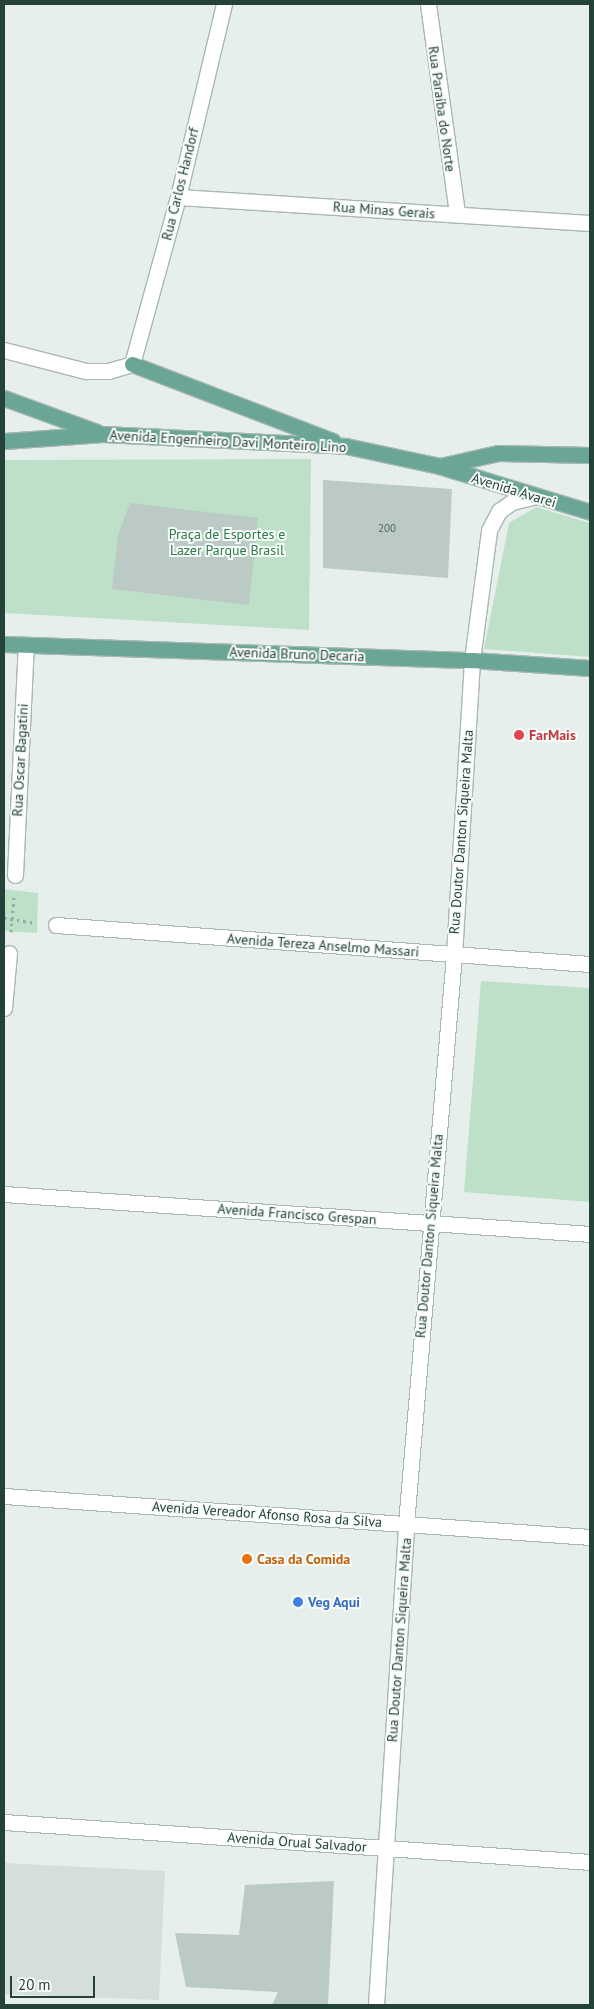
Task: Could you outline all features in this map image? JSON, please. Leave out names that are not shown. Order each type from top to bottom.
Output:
[{"type":"main road","points":[[132,364],[346,446]]},
{"type":"main road","name":"Avenida Engenheiro Davi Monteiro Lino","points":[[4,398],[103,434]]},
{"type":"main road","name":"Avenida Engenheiro Davi Monteiro Lino","points":[[4,441],[103,434],[346,446],[439,466],[498,453],[590,454]]},
{"type":"main road","name":"Avenida Avarei","points":[[439,466],[590,512]]},
{"type":"main road","name":"Avenida Bruno Decaria","points":[[4,644],[472,660],[590,668]]},
{"type":"street","name":"Rua Carlos Handorf","points":[[132,364],[178,197],[224,4]]},
{"type":"street","name":"Rua Paraíba do Norte","points":[[428,4],[457,214]]},
{"type":"street","name":"Rua Minas Gerais","points":[[178,197],[590,223]]},
{"type":"street","points":[[4,350],[86,371],[108,371],[132,364]]},
{"type":"street","name":"Rua Doutor Danton Siqueira Malta","points":[[376,2005],[406,1524],[429,1222],[454,955],[472,660],[489,530],[499,511],[512,502],[536,496]]},
{"type":"street","name":"Rua Oscar Bagatini","points":[[15,875],[26,645]]},
{"type":"street","name":"Avenida Tereza Anselmo Massari","points":[[56,925],[590,964]]},
{"type":"street","points":[[4,1008],[9,953]]},
{"type":"street","name":"Avenida Francisco Grespan","points":[[4,1194],[590,1234]]},
{"type":"street","name":"Avenida Vereador Afonso Rosa da Silva","points":[[4,1496],[590,1537]]},
{"type":"street","name":"Avenida Orual Salvador","points":[[4,1822],[590,1862]]},
{"type":"path","points":[[9,953],[15,875]]},
{"type":"path","points":[[4,918],[56,925]]},
{"type":"shaded area","points":[[4,1863],[165,1871],[159,2000],[4,1994]]},
{"type":"green space","name":"Praça de Esportes e Lazer Parque Brasil","points":[[311,459],[309,630],[4,613],[4,460]]},
{"type":"green space","points":[[536,507],[590,523],[590,657],[484,649],[509,523]]},
{"type":"green space","points":[[4,889],[38,893],[37,933],[4,931]]},
{"type":"green space","points":[[481,981],[590,988],[590,1202],[464,1192]]},
{"type":"building","points":[[323,480],[452,489],[448,578],[323,568]]},
{"type":"building","points":[[130,503],[258,518],[249,605],[112,589],[118,535]]},
{"type":"building","points":[[334,1881],[328,2005],[272,2005],[278,1992],[186,1987],[175,1933],[239,1935],[245,1885]]},
{"type":"place","name":"FarMais","points":[[519,735]]},
{"type":"place","name":"Casa da Comida","points":[[247,1559]]},
{"type":"place","name":"Veg Aqui","points":[[298,1602]]}]
